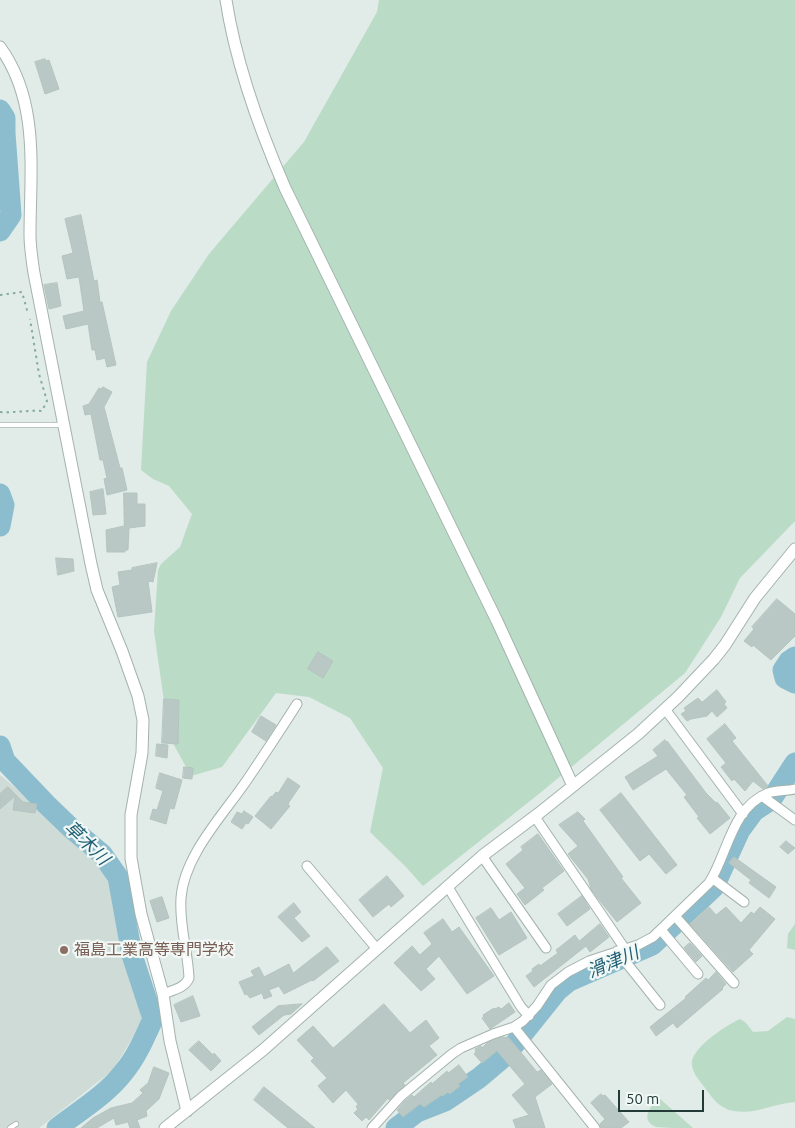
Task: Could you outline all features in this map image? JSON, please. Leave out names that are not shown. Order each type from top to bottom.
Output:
[{"type":"street","points":[[226,0],[246,86],[285,188],[497,621],[573,786]]},
{"type":"street","points":[[0,47],[11,63],[19,83],[30,125],[30,237],[34,273],[90,564],[97,590],[138,696],[142,720],[142,753],[131,815],[131,858],[142,914],[163,994],[170,1041],[187,1111]]},
{"type":"street","points":[[165,1128],[263,1050],[482,856],[535,817],[666,709],[725,645],[755,598],[795,549]]},
{"type":"street","points":[[163,994],[187,984],[189,978],[181,930],[181,898],[183,884],[194,858],[200,846],[246,782],[297,704]]},
{"type":"street","points":[[666,709],[743,814]]},
{"type":"street","points":[[372,1128],[401,1096],[452,1054],[493,1034],[514,1027],[529,1016],[557,979],[589,961],[653,937],[662,930],[712,878],[730,836],[743,814],[762,796],[770,792],[795,789]]},
{"type":"street","points":[[762,796],[795,820]]},
{"type":"street","points":[[535,817],[621,950],[660,1005]]},
{"type":"street","points":[[482,856],[546,948]]},
{"type":"street","points":[[307,866],[377,949]]},
{"type":"street","points":[[712,878],[744,902]]},
{"type":"street","points":[[448,887],[521,1007],[529,1016]]},
{"type":"street","points":[[675,916],[734,983]]},
{"type":"street","points":[[662,930],[698,974]]},
{"type":"street","points":[[514,1027],[594,1128]]},
{"type":"lane","points":[[0,425],[64,424]]},
{"type":"lane","points":[[10,1128],[16,1124]]},
{"type":"path","points":[[0,295],[22,292],[27,310],[43,321]]},
{"type":"path","points":[[0,412],[20,414],[30,410],[42,411],[47,401],[39,374],[29,312],[43,321]]},
{"type":"shaded area","name":"福島工業高等専門学校","points":[[0,775],[99,857],[113,878],[142,1022],[113,1070],[39,1128],[0,1128]]},
{"type":"green space","points":[[379,0],[795,0],[795,521],[740,578],[721,617],[685,673],[540,793],[423,886],[370,832],[383,768],[350,718],[309,697],[276,693],[222,767],[191,776],[169,736],[154,631],[158,570],[161,564],[180,547],[192,514],[169,486],[153,479],[141,470],[147,362],[171,311],[209,254],[304,142],[377,12]]},
{"type":"green space","points":[[795,924],[795,950],[787,948],[788,934]]},
{"type":"green space","points":[[787,1017],[795,1019],[795,1102],[742,1112],[729,1110],[717,1103],[694,1071],[692,1065],[696,1052],[718,1032],[740,1019],[753,1032],[768,1031]]},
{"type":"green space","points":[[659,1098],[693,1128],[656,1127],[651,1124],[647,1117],[648,1112]]},
{"type":"building","points":[[45,59],[46,61],[49,60],[59,89],[45,94],[35,62]]},
{"type":"building","points":[[81,215],[94,281],[97,280],[100,302],[102,302],[116,365],[107,367],[105,358],[97,360],[95,350],[92,350],[88,324],[66,329],[63,316],[84,311],[79,277],[67,279],[62,256],[73,253],[65,219]]},
{"type":"building","points":[[57,283],[61,306],[49,309],[44,285]]},
{"type":"building","points":[[103,387],[112,392],[104,407],[127,490],[107,495],[104,479],[107,478],[103,460],[100,460],[91,414],[85,415],[83,406],[89,404],[99,388],[102,389]]},
{"type":"building","points":[[103,489],[106,514],[93,515],[90,492]]},
{"type":"building","points":[[124,493],[137,493],[137,504],[145,504],[145,526],[129,528],[128,550],[125,550],[125,552],[107,552],[106,530],[124,526]]},
{"type":"building","points":[[56,558],[73,559],[74,571],[58,575]]},
{"type":"building","points":[[157,563],[153,582],[148,581],[152,612],[118,617],[112,587],[120,585],[118,572]]},
{"type":"building","points":[[777,599],[795,614],[795,636],[771,660],[753,645],[752,647],[744,641],[754,629],[752,627]]},
{"type":"building","points":[[318,652],[333,661],[323,678],[308,669]]},
{"type":"building","points":[[717,690],[726,702],[724,704],[727,708],[717,717],[712,711],[707,716],[687,721],[681,714],[686,711],[684,708],[698,698],[702,702]]},
{"type":"building","points":[[164,699],[179,700],[178,744],[162,743]]},
{"type":"building","points":[[261,716],[276,725],[266,741],[252,732]]},
{"type":"building","points":[[725,724],[736,738],[732,741],[768,786],[763,789],[753,781],[745,791],[734,779],[732,781],[721,767],[726,763],[707,739]]},
{"type":"building","points":[[665,740],[706,793],[717,802],[730,818],[710,834],[684,797],[687,795],[666,769],[633,790],[625,777],[658,756],[653,750]]},
{"type":"building","points":[[157,744],[168,745],[167,758],[156,756]]},
{"type":"building","points":[[184,767],[193,768],[192,779],[183,778]]},
{"type":"building","points":[[160,773],[182,780],[174,809],[170,808],[166,824],[150,819],[153,809],[157,810],[163,791],[156,788]]},
{"type":"building","points":[[288,778],[300,786],[289,802],[288,805],[290,806],[271,829],[255,816],[271,796],[276,792],[278,793]]},
{"type":"building","points":[[8,787],[23,802],[37,804],[35,813],[13,810],[15,796],[0,809],[0,794]]},
{"type":"building","points":[[621,793],[677,865],[666,874],[649,854],[640,861],[600,810]]},
{"type":"building","points":[[244,811],[253,817],[242,829],[231,822],[237,812],[242,814]]},
{"type":"building","points":[[578,812],[585,819],[583,821],[623,877],[621,878],[641,903],[617,922],[591,889],[588,879],[568,854],[578,846],[559,825]]},
{"type":"building","points":[[538,834],[564,871],[542,888],[544,890],[525,905],[517,894],[525,888],[506,864],[523,850],[521,847]]},
{"type":"building","points":[[786,841],[795,848],[788,854],[780,847]]},
{"type":"building","points":[[734,857],[776,887],[769,898],[749,883],[751,880],[729,863]]},
{"type":"building","points":[[387,876],[404,896],[391,907],[389,904],[373,917],[359,900]]},
{"type":"building","points":[[582,896],[590,909],[567,926],[558,914]]},
{"type":"building","points":[[162,897],[169,918],[157,922],[150,901]]},
{"type":"building","points":[[294,903],[301,912],[294,918],[310,936],[302,942],[278,917]]},
{"type":"building","points":[[709,907],[716,915],[726,907],[741,923],[751,912],[754,914],[760,907],[775,919],[749,950],[753,954],[733,972],[690,924]]},
{"type":"building","points":[[491,908],[499,920],[511,912],[527,938],[499,955],[476,918]]},
{"type":"building","points":[[443,919],[452,932],[459,927],[494,976],[467,994],[439,956],[426,969],[435,979],[421,991],[394,963],[412,946],[420,955],[432,944],[424,933]]},
{"type":"building","points":[[600,924],[609,937],[590,952],[586,946],[534,987],[526,976],[533,971],[532,969],[539,964],[540,966],[558,953],[556,950],[575,935],[579,941]]},
{"type":"building","points":[[690,943],[702,956],[696,962],[684,948]]},
{"type":"building","points":[[327,947],[339,961],[313,981],[284,994],[279,986],[269,990],[272,996],[264,999],[262,993],[250,998],[247,994],[245,995],[239,982],[254,976],[251,971],[259,967],[264,977],[289,964],[293,973]]},
{"type":"building","points":[[716,972],[726,984],[723,989],[677,1028],[673,1023],[656,1036],[650,1027],[686,998],[706,978],[708,980]]},
{"type":"building","points":[[193,996],[200,1016],[181,1022],[174,1005]]},
{"type":"building","points":[[509,1003],[515,1012],[490,1029],[482,1018],[483,1015],[494,1008],[499,1007],[501,1009]]},
{"type":"building","points":[[302,1004],[291,1014],[284,1015],[259,1035],[252,1027],[278,1006]]},
{"type":"building","points":[[384,1004],[410,1033],[426,1020],[439,1038],[429,1046],[437,1055],[403,1083],[405,1085],[389,1100],[388,1098],[369,1120],[366,1117],[362,1121],[354,1113],[358,1109],[356,1107],[358,1104],[346,1090],[333,1103],[318,1086],[327,1078],[311,1061],[314,1058],[297,1040],[313,1026],[333,1048]]},
{"type":"building","points":[[502,1037],[509,1038],[537,1072],[541,1070],[552,1084],[535,1097],[545,1128],[516,1128],[513,1120],[529,1115],[512,1095],[525,1084],[497,1051],[482,1063],[474,1054],[476,1052],[475,1049],[481,1046],[482,1048],[487,1043]]},
{"type":"building","points":[[199,1041],[221,1061],[211,1071],[189,1050]]},
{"type":"building","points":[[459,1065],[468,1077],[458,1084],[460,1086],[450,1094],[448,1092],[442,1095],[424,1107],[420,1104],[403,1117],[397,1110],[412,1095],[414,1097],[431,1082],[432,1084],[447,1071],[448,1073]]},
{"type":"building","points":[[154,1067],[169,1073],[159,1099],[146,1111],[147,1116],[137,1120],[140,1128],[130,1128],[128,1122],[116,1125],[114,1118],[97,1128],[81,1128],[93,1118],[111,1108],[132,1103],[143,1093],[140,1090],[148,1083]]},
{"type":"building","points":[[264,1087],[315,1128],[288,1128],[254,1100]]},
{"type":"building","points":[[601,1094],[605,1095],[629,1122],[621,1128],[601,1128],[600,1124],[605,1119],[591,1103]]},
{"type":"waterway","name":"草木川","points":[[0,110],[5,118],[11,215],[0,231]]},
{"type":"waterway","name":"草木川","points":[[0,494],[4,505],[0,526]]},
{"type":"waterway","name":"滑津川","points":[[795,657],[789,661],[783,670],[785,678],[795,683]]},
{"type":"waterway","name":"草木川","points":[[0,746],[5,761],[72,829],[102,854],[118,877],[132,955],[153,1019],[136,1054],[116,1081],[100,1096],[57,1128]]},
{"type":"waterway","name":"滑津川","points":[[396,1128],[417,1112],[445,1101],[479,1078],[505,1056],[558,990],[569,981],[652,945],[714,887],[740,830],[754,811],[771,800],[795,763]]},
{"type":"place","name":"福島工業高等専門学校","points":[[64,950]]}]
